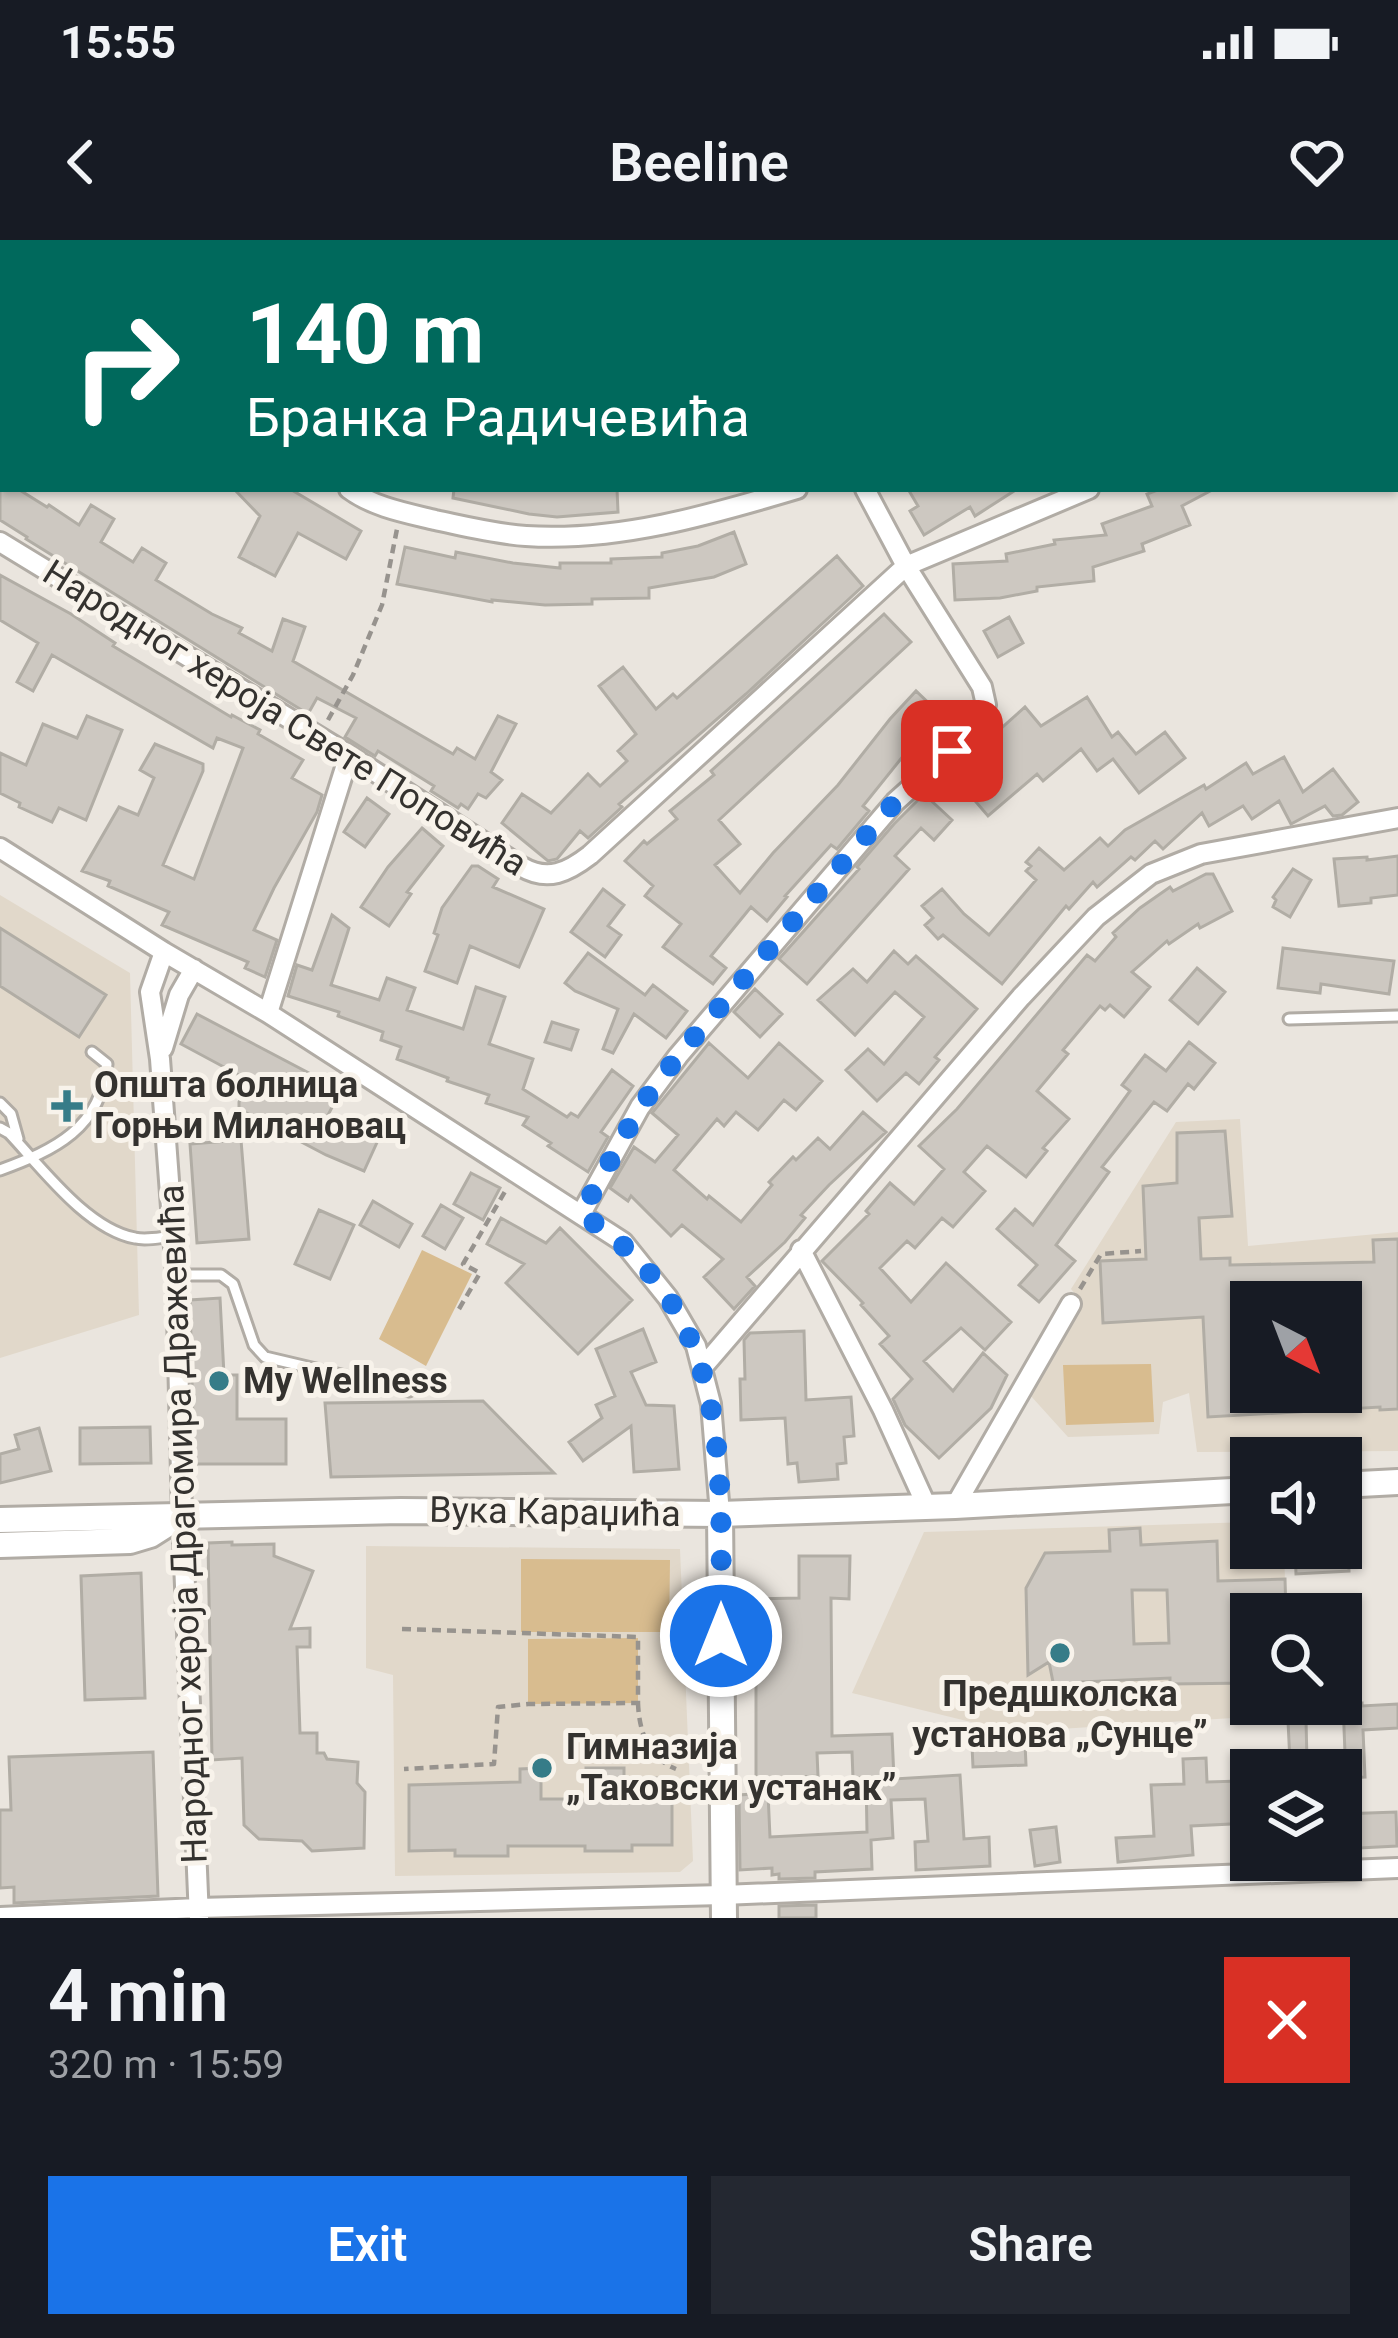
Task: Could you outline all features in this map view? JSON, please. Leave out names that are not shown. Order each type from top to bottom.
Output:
[{"type":"street","points":[[353,492],[400,512],[525,536],[598,535],[706,515],[786,492]]},
{"type":"street","points":[[581,1214],[640,1107],[678,1056],[895,802],[975,730],[986,705],[982,687],[906,566],[867,492]]},
{"type":"street","name":"Народног хероја Свете Поповића","points":[[0,542],[350,755],[537,876],[572,869],[906,566],[1082,492]]},
{"type":"street","points":[[268,1012],[350,755]]},
{"type":"street","points":[[702,1368],[1096,917],[1151,874],[1201,854],[1398,818]]},
{"type":"street","points":[[0,848],[268,1012],[581,1214],[622,1242],[653,1276],[696,1346],[714,1429],[720,1514],[723,1906]]},
{"type":"street","name":"Народног хероја Драгомира Дражевића","points":[[164,952],[150,992],[160,1059],[176,1274],[199,1913]]},
{"type":"street","name":"Народног хероја Драгомира Дражевића","points":[[160,1059],[169,1023],[194,969]]},
{"type":"street","points":[[801,1250],[927,1507]]},
{"type":"street","points":[[956,1506],[1071,1304]]},
{"type":"street","points":[[1362,1484],[1398,1482]]},
{"type":"street","name":"Вука Караџића","points":[[0,1520],[400,1511],[720,1514],[1230,1491]]},
{"type":"street","points":[[0,1545],[130,1541],[182,1515]]},
{"type":"street","points":[[0,1917],[723,1906],[1398,1868]]},
{"type":"lane","points":[[1288,1019],[1398,1016]]},
{"type":"lane","points":[[0,1169],[65,1139],[96,1109],[105,1089],[107,1064],[92,1052]]},
{"type":"lane","points":[[0,1103],[11,1114],[20,1145]]},
{"type":"lane","points":[[0,1129],[90,1217],[138,1240],[173,1236]]},
{"type":"lane","points":[[176,1274],[221,1275],[233,1284],[254,1346],[265,1358],[409,1391]]},
{"type":"path","points":[[318,738],[353,675],[382,605],[400,512]]},
{"type":"path","points":[[459,1310],[480,1273],[463,1264],[516,1173]]},
{"type":"path","points":[[1071,1304],[1101,1254],[1141,1251]]},
{"type":"path","points":[[402,1629],[638,1637],[639,1723],[653,1753],[676,1769]]},
{"type":"path","points":[[404,1769],[494,1765],[498,1707],[638,1703]]},
{"type":"shaded area","name":"Општа болница Горњи Милановац","points":[[0,895],[130,973],[139,1315],[0,1358]]},
{"type":"shaded area","points":[[1240,1119],[1248,1246],[1398,1232],[1398,1451],[1362,1451],[1362,1437],[1230,1437],[1230,1452],[1197,1452],[1189,1393],[1163,1402],[1159,1434],[1068,1437],[1030,1395],[1083,1303],[1071,1289],[1176,1122]]},
{"type":"shaded area","points":[[422,1250],[472,1274],[426,1366],[379,1339]]},
{"type":"shaded area","points":[[1151,1364],[1154,1422],[1066,1425],[1063,1365]]},
{"type":"shaded area","name":"Предшколска установа „Сунце”","points":[[1230,1523],[1230,1569],[1285,1569],[1285,1593],[1230,1593],[1230,1718],[1012,1732],[852,1693],[924,1532]]},
{"type":"shaded area","name":"Гимназија „Таковски устанак”","points":[[366,1546],[680,1549],[693,1861],[680,1872],[395,1876],[393,1675],[366,1668]]},
{"type":"shaded area","points":[[521,1559],[670,1560],[669,1632],[521,1632]]},
{"type":"shaded area","points":[[638,1638],[638,1703],[528,1704],[528,1639]]},
{"type":"building","points":[[0,492],[23,492],[79,525],[91,505],[114,519],[101,542],[133,562],[142,548],[166,563],[156,580],[242,628],[239,633],[272,651],[283,619],[305,627],[293,661],[453,754],[457,748],[475,759],[498,716],[516,724],[491,772],[502,780],[486,798],[478,794],[468,809],[461,804],[458,808],[431,791],[434,786],[378,751],[375,756],[345,737],[356,718],[317,698],[308,714],[0,520]]},
{"type":"building","points":[[237,492],[295,492],[361,531],[346,559],[298,533],[275,576],[239,557],[260,516]]},
{"type":"building","points":[[454,492],[617,492],[618,512],[557,517],[453,498]]},
{"type":"building","points":[[910,492],[1012,492],[975,516],[970,507],[924,535],[910,511],[918,506]]},
{"type":"building","points":[[1208,492],[1182,506],[1190,525],[1142,544],[1144,551],[1093,567],[1094,581],[1037,587],[1037,591],[1000,598],[955,600],[953,564],[1007,561],[1006,554],[1055,544],[1054,540],[1106,535],[1102,524],[1152,506],[1147,494]]},
{"type":"building","points":[[734,532],[746,564],[714,577],[649,588],[649,598],[545,605],[492,602],[397,584],[405,547],[455,558],[456,552],[560,568],[560,563],[662,557],[662,553]]},
{"type":"building","points":[[837,556],[863,586],[619,804],[622,807],[588,838],[580,831],[557,859],[548,861],[502,823],[522,794],[551,813],[588,774],[600,786],[627,761],[618,751],[636,734],[599,686],[623,667],[656,709],[673,694],[677,698]]},
{"type":"building","points":[[0,575],[71,614],[113,646],[260,730],[258,734],[303,760],[292,778],[322,795],[254,930],[277,940],[265,977],[245,968],[248,962],[162,925],[169,912],[82,871],[119,807],[138,815],[154,778],[140,770],[155,744],[203,764],[163,865],[194,879],[243,748],[217,738],[213,748],[52,655],[33,691],[17,682],[38,643],[0,620]]},
{"type":"building","points":[[884,614],[911,642],[719,820],[740,844],[715,865],[740,893],[916,691],[938,712],[905,747],[908,750],[863,806],[869,811],[837,849],[831,845],[767,921],[751,907],[711,956],[726,968],[713,984],[663,947],[681,924],[645,896],[653,886],[625,861],[644,841],[647,844],[677,819],[670,811],[714,775],[711,771]]},
{"type":"building","points":[[1009,617],[1023,643],[998,657],[984,631]]},
{"type":"building","points":[[1087,697],[1112,737],[1118,732],[1136,754],[1165,732],[1185,758],[1139,793],[1113,759],[1097,771],[1081,749],[1043,781],[1037,774],[988,816],[951,773],[1025,707],[1041,726]]},
{"type":"building","points":[[87,716],[122,730],[86,820],[59,808],[52,822],[0,793],[0,753],[26,765],[43,724],[77,738]]},
{"type":"building","points":[[1284,757],[1303,792],[1333,769],[1358,802],[1342,815],[1333,816],[1325,806],[1291,824],[1279,801],[1252,819],[1243,806],[1209,826],[1202,813],[1163,849],[1155,841],[1097,887],[1093,882],[1069,909],[1066,906],[1002,984],[925,925],[933,918],[922,906],[942,889],[989,935],[1036,880],[1026,871],[1031,866],[1026,862],[1039,848],[1064,870],[1100,838],[1108,846],[1125,830],[1246,763],[1253,774]]},
{"type":"building","points":[[924,794],[952,820],[934,840],[921,828],[895,856],[909,869],[807,984],[779,959]]},
{"type":"building","points":[[367,798],[389,814],[365,847],[344,832]]},
{"type":"building","points":[[422,828],[443,846],[407,892],[411,894],[389,926],[361,907]]},
{"type":"building","points":[[1398,856],[1398,895],[1339,906],[1334,859]]},
{"type":"building","points":[[472,866],[498,879],[493,887],[544,909],[519,967],[470,946],[457,983],[425,971],[442,908]]},
{"type":"building","points":[[1293,869],[1311,880],[1290,917],[1273,907],[1273,897]]},
{"type":"building","points":[[1213,874],[1232,911],[1167,941],[1132,972],[1150,987],[1124,1017],[1110,1005],[1105,1010],[1100,1006],[1063,1050],[1068,1054],[1037,1091],[1069,1119],[1043,1148],[1047,1151],[1026,1177],[987,1146],[964,1172],[985,1191],[953,1227],[942,1218],[915,1248],[907,1241],[880,1268],[911,1302],[946,1263],[1011,1322],[985,1350],[961,1328],[924,1361],[953,1391],[983,1353],[1007,1375],[991,1408],[939,1458],[905,1425],[893,1399],[912,1379],[880,1344],[889,1336],[822,1261],[869,1214],[866,1211],[890,1183],[914,1204],[944,1169],[919,1146],[957,1109],[1087,955],[1095,961],[1116,937],[1113,933],[1170,887],[1173,891]]},
{"type":"building","points":[[603,889],[624,905],[608,926],[621,935],[605,957],[571,932]]},
{"type":"building","points":[[332,915],[349,928],[331,985],[379,1000],[387,978],[415,988],[407,1010],[463,1029],[476,987],[505,997],[489,1044],[533,1059],[523,1089],[567,1117],[571,1113],[578,1117],[612,1070],[633,1086],[601,1132],[608,1137],[588,1172],[523,1125],[528,1117],[486,1103],[489,1095],[397,1059],[401,1047],[381,1040],[383,1032],[288,996],[297,965],[312,970]]},
{"type":"building","points":[[0,928],[106,995],[79,1037],[0,986]]},
{"type":"building","points":[[1283,948],[1394,961],[1389,994],[1321,984],[1320,993],[1278,988]]},
{"type":"building","points":[[894,951],[908,964],[916,956],[977,1009],[935,1057],[939,1060],[919,1084],[906,1073],[877,1101],[846,1070],[868,1049],[884,1064],[924,1017],[895,992],[855,1035],[818,1000],[853,969],[867,982]]},
{"type":"building","points":[[588,953],[645,995],[653,985],[687,1011],[666,1038],[634,1014],[613,1053],[603,1049],[618,1009],[565,983]]},
{"type":"building","points":[[1197,968],[1225,992],[1198,1024],[1170,1000]]},
{"type":"building","points":[[755,989],[782,1014],[760,1037],[734,1012]]},
{"type":"building","points":[[197,1014],[341,1090],[328,1115],[379,1138],[364,1171],[239,1109],[250,1081],[181,1044]]},
{"type":"building","points":[[552,1022],[578,1030],[571,1050],[545,1042]]},
{"type":"building","points":[[1189,1042],[1215,1063],[1194,1089],[1188,1084],[1167,1111],[1154,1102],[1102,1167],[1109,1172],[1056,1245],[1075,1261],[1039,1302],[1019,1285],[1037,1265],[997,1229],[1015,1209],[1033,1225],[1130,1091],[1122,1085],[1145,1055],[1166,1071]]},
{"type":"building","points":[[709,1043],[748,1078],[779,1043],[822,1081],[796,1110],[784,1100],[758,1130],[736,1112],[724,1126],[717,1119],[674,1170],[741,1222],[772,1185],[769,1182],[818,1138],[830,1149],[863,1112],[886,1132],[829,1185],[801,1215],[805,1218],[785,1242],[747,1277],[755,1286],[734,1309],[704,1277],[723,1259],[682,1225],[671,1236],[631,1196],[628,1201],[610,1188],[634,1147],[655,1162],[678,1135],[652,1113]]},
{"type":"building","points":[[1225,1131],[1232,1216],[1199,1218],[1201,1259],[1230,1258],[1230,1265],[1374,1262],[1373,1240],[1398,1239],[1398,1409],[1362,1408],[1362,1281],[1230,1281],[1230,1413],[1277,1413],[1208,1417],[1203,1317],[1103,1323],[1100,1261],[1146,1259],[1143,1186],[1177,1183],[1177,1133]]},
{"type":"building","points":[[241,1140],[249,1239],[197,1243],[190,1144]]},
{"type":"building","points":[[471,1173],[500,1188],[483,1220],[454,1204]]},
{"type":"building","points":[[373,1201],[412,1224],[399,1247],[360,1225]]},
{"type":"building","points":[[441,1205],[463,1218],[445,1249],[423,1236]]},
{"type":"building","points":[[319,1210],[354,1225],[330,1279],[295,1264]]},
{"type":"building","points":[[501,1218],[546,1243],[560,1228],[632,1300],[578,1354],[506,1283],[524,1264],[487,1244]]},
{"type":"building","points":[[220,1298],[224,1375],[237,1375],[237,1419],[286,1419],[286,1464],[194,1464],[190,1300]]},
{"type":"building","points":[[643,1329],[656,1362],[631,1372],[646,1405],[674,1406],[679,1469],[634,1472],[631,1426],[583,1461],[569,1442],[602,1418],[596,1405],[615,1396],[596,1349]]},
{"type":"building","points":[[804,1331],[806,1400],[851,1397],[854,1436],[844,1437],[846,1463],[837,1464],[838,1479],[799,1482],[797,1463],[788,1464],[785,1418],[741,1420],[744,1340],[750,1333]]},
{"type":"building","points":[[483,1401],[554,1473],[331,1477],[325,1403]]},
{"type":"building","points":[[150,1427],[151,1463],[80,1464],[80,1428]]},
{"type":"building","points":[[39,1428],[51,1471],[0,1483],[0,1454],[19,1449],[15,1435]]},
{"type":"building","points":[[1140,1528],[1141,1545],[1217,1541],[1218,1581],[1285,1579],[1285,1593],[1230,1593],[1230,1683],[1170,1684],[1170,1678],[1082,1682],[1055,1692],[1049,1662],[1028,1675],[1026,1588],[1045,1553],[1110,1551],[1109,1530]],"holes":[[[1132,1590],[1167,1590],[1169,1643],[1134,1644]]]},
{"type":"building","points":[[208,1543],[274,1544],[274,1556],[313,1571],[290,1629],[310,1628],[310,1647],[297,1647],[300,1733],[317,1733],[317,1753],[324,1753],[327,1759],[358,1762],[357,1783],[365,1792],[364,1848],[312,1851],[302,1841],[259,1839],[244,1825],[242,1758],[212,1760]]},
{"type":"building","points":[[799,1556],[850,1556],[849,1599],[831,1598],[832,1736],[892,1734],[894,1779],[960,1775],[964,1839],[989,1837],[990,1866],[916,1870],[915,1842],[928,1841],[925,1799],[891,1800],[893,1838],[871,1840],[872,1869],[779,1879],[779,1874],[772,1875],[772,1868],[740,1870],[739,1795],[768,1793],[770,1837],[867,1832],[866,1778],[853,1778],[852,1752],[817,1753],[818,1776],[756,1779],[756,1599],[799,1598]]},
{"type":"building","points":[[1296,1569],[1349,1569],[1349,1571],[1296,1574]]},
{"type":"building","points":[[141,1573],[145,1698],[85,1700],[81,1576]]},
{"type":"building","points":[[1398,1704],[1398,1728],[1363,1730],[1365,1777],[1362,1749],[1345,1749],[1344,1725],[1362,1725],[1362,1706]]},
{"type":"building","points":[[1288,1725],[1306,1725],[1307,1749],[1289,1749]]},
{"type":"building","points":[[1025,1743],[1026,1765],[973,1767],[972,1746]]},
{"type":"building","points":[[153,1752],[158,1896],[14,1903],[14,1887],[0,1888],[0,1810],[11,1810],[9,1757]]},
{"type":"building","points":[[1206,1758],[1207,1782],[1230,1781],[1230,1824],[1191,1826],[1193,1855],[1118,1862],[1116,1838],[1154,1836],[1151,1785],[1184,1784],[1183,1759]]},
{"type":"building","name":"Гимназија „Таковски устанак”","points":[[541,1768],[541,1799],[586,1799],[586,1768],[624,1768],[624,1778],[672,1778],[672,1845],[632,1845],[632,1851],[508,1846],[508,1856],[409,1851],[409,1785],[520,1782],[520,1769]]},
{"type":"building","points":[[1396,1812],[1397,1846],[1362,1848],[1362,1813]]},
{"type":"building","points":[[1056,1827],[1060,1862],[1035,1866],[1030,1830]]},
{"type":"building","points":[[816,1905],[816,1918],[779,1918],[779,1906]]},
{"type":"place","name":"Општа болница Горњи Милановац","points":[[67,1106]]},
{"type":"place","name":"My Wellness","points":[[219,1381]]},
{"type":"place","name":"Предшколска установа „Сунце”","points":[[1060,1653]]},
{"type":"place","name":"Гимназија „Таковски устанак”","points":[[542,1768]]},
{"type":"route","points":[[721,1636],[717,1450],[696,1346],[653,1276],[622,1242],[581,1214],[640,1107],[678,1056],[895,802],[952,751]]}]
